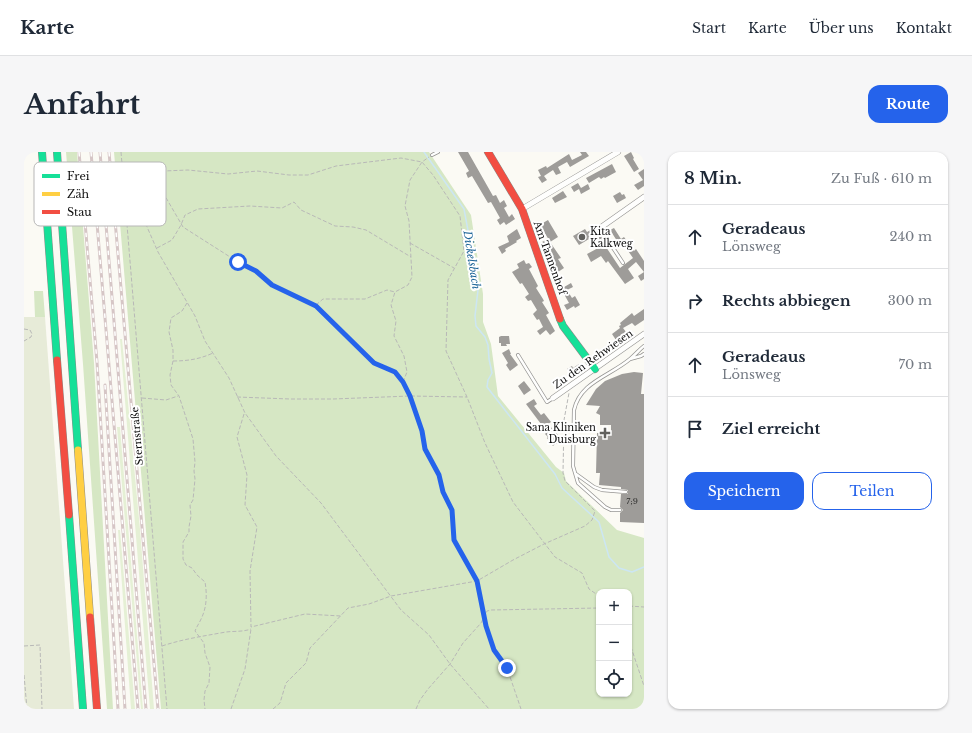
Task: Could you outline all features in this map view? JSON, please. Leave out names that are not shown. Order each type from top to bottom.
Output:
[{"type":"main road","points":[[42,152],[43,162]]},
{"type":"main road","points":[[57,152],[58,162]]},
{"type":"main road","name":"Am Tannenhof","points":[[488,152],[522,208],[563,326],[595,369]]},
{"type":"main road","points":[[47,226],[83,709]]},
{"type":"main road","points":[[62,226],[97,709]]},
{"type":"street","points":[[522,208],[618,152]]},
{"type":"street","points":[[600,228],[644,197]]},
{"type":"street","name":"Zu den Rehwiesen","points":[[553,398],[644,334]]},
{"type":"lane","points":[[432,155],[438,152]]},
{"type":"lane","points":[[600,228],[623,263]]},
{"type":"lane","points":[[620,510],[611,510],[605,507],[578,483],[573,466],[574,410],[576,402],[585,388],[630,359],[644,346]]},
{"type":"lane","points":[[630,359],[644,354]]},
{"type":"lane","points":[[518,355],[547,402],[553,398]]},
{"type":"lane","points":[[575,473],[594,487],[602,490],[626,492]]},
{"type":"path","name":"Sternstraße","points":[[121,152],[122,162]]},
{"type":"path","points":[[166,171],[188,170],[228,174],[257,171],[289,175],[308,175],[336,166],[401,158],[422,162],[433,175],[460,216],[464,251],[448,280],[446,351],[468,398],[485,443],[513,502],[555,557],[582,574],[589,589],[596,594]]},
{"type":"path","points":[[316,306],[323,299],[364,299],[387,290],[395,292],[408,285],[412,276],[408,222],[405,206],[410,180],[425,160]]},
{"type":"path","points":[[166,198],[183,227],[232,258],[256,271],[272,285],[316,306],[374,363],[395,372],[403,382],[410,396],[422,431],[425,449],[439,475],[443,492],[452,510],[454,540],[477,581],[484,617],[494,650],[507,668],[520,709]]},
{"type":"path","points":[[157,249],[172,240],[185,215],[198,209],[250,206],[282,208],[294,202],[301,210],[335,226],[353,227],[366,230],[411,257]]},
{"type":"path","name":"Sternstraße","points":[[127,226],[167,709]]},
{"type":"path","points":[[147,226],[157,249],[195,316],[205,341],[229,378],[236,397],[245,413],[276,456],[321,503],[401,610],[430,635],[450,664],[489,709]]},
{"type":"path","points":[[410,243],[454,268]]},
{"type":"path","points":[[395,292],[391,305],[396,321],[394,336],[404,356],[407,372],[403,382]]},
{"type":"path","points":[[187,303],[182,312],[171,318],[170,332],[173,361],[170,375],[171,385],[179,396],[193,439],[195,479],[193,500],[190,505],[191,516],[189,532],[183,542],[183,559],[186,565],[192,568],[196,575],[205,582],[207,590],[202,618],[197,623],[195,631],[204,643],[205,653],[210,667],[209,683],[205,691],[205,709]]},
{"type":"path","points":[[24,329],[30,330],[32,334],[31,337],[24,341]]},
{"type":"path","points":[[173,361],[187,361],[201,358],[213,353]]},
{"type":"path","points":[[141,398],[166,400],[179,396]]},
{"type":"path","points":[[236,397],[290,400],[333,400],[410,396],[468,398]]},
{"type":"path","points":[[231,709],[245,669],[251,628],[250,571],[257,526],[245,505],[246,475],[237,438],[245,413]]},
{"type":"path","points":[[273,709],[280,703],[286,683],[306,663],[310,648],[348,608],[369,604],[391,596],[477,581],[544,544],[585,526],[592,520],[594,512]]},
{"type":"path","points":[[632,606],[644,607]]},
{"type":"path","points":[[416,709],[420,700],[428,689],[450,664],[463,644],[481,623],[487,611],[596,608]]},
{"type":"path","points":[[162,646],[190,638],[246,630],[306,614],[341,616]]},
{"type":"path","points":[[24,646],[40,645],[42,709]]},
{"type":"path","points":[[632,650],[644,686]]},
{"type":"path","points":[[24,675],[27,709]]},
{"type":"green space","points":[[66,152],[77,152],[78,162],[67,162]]},
{"type":"green space","points":[[114,152],[429,152],[471,215],[483,294],[483,322],[491,344],[498,396],[556,467],[564,473],[566,481],[617,530],[644,538],[644,709],[161,709],[120,226],[166,226],[166,162],[115,162]]},
{"type":"green space","points":[[72,226],[83,226],[94,363],[113,709],[107,709]]},
{"type":"green space","points":[[34,291],[43,291],[45,317],[35,317]]},
{"type":"green space","points":[[24,317],[45,317],[74,709],[24,709]]},
{"type":"green space","points":[[120,339],[122,339],[140,529],[154,709],[150,709]]},
{"type":"green space","points":[[117,427],[120,427],[143,709],[141,709]]},
{"type":"green space","points":[[118,530],[120,530],[135,709],[131,709]]},
{"type":"building","points":[[458,152],[468,152],[493,196],[496,195],[500,203],[504,200],[507,206],[504,208],[509,217],[512,214],[515,219],[506,225],[504,222],[500,225],[497,220],[500,218],[491,202],[488,203],[472,176],[468,178],[466,173],[469,171]]},
{"type":"building","points":[[580,152],[586,152],[589,156],[570,167],[567,162],[558,167],[561,173],[556,175],[553,170],[544,176],[547,180],[542,183],[538,177],[541,176],[538,170],[546,166],[547,168],[569,154],[572,160],[582,155]]},
{"type":"building","points":[[631,152],[639,169],[634,172],[624,156]]},
{"type":"building","points":[[612,164],[616,172],[605,178],[604,177],[601,179],[599,177],[589,183],[586,178]]},
{"type":"building","points":[[644,169],[644,186],[638,190],[634,185],[643,180],[638,173]]},
{"type":"building","points":[[578,183],[581,188],[588,184],[590,189],[581,194],[579,189],[574,192],[571,187]]},
{"type":"building","points":[[563,191],[567,197],[555,203],[552,198]]},
{"type":"building","points":[[620,192],[622,195],[624,194],[626,198],[617,203],[613,196]]},
{"type":"building","points":[[548,220],[558,237],[550,242],[561,258],[558,259],[564,268],[558,272],[553,262],[551,264],[548,259],[553,256],[547,246],[545,247],[542,242],[548,239],[549,240],[543,230],[539,232],[536,227]]},
{"type":"building","points":[[596,227],[604,240],[602,241],[620,268],[633,258],[624,245],[621,247],[610,230],[614,228],[621,239],[624,237],[634,251],[636,249],[644,261],[644,272],[636,262],[628,269],[634,278],[625,284],[608,261],[606,263],[601,256],[591,262],[587,254],[600,247],[594,236],[579,245],[573,236],[585,229],[587,232]]},
{"type":"building","points":[[517,229],[521,238],[505,249],[506,251],[502,254],[498,247],[509,242],[507,236]]},
{"type":"building","points":[[524,260],[526,264],[529,263],[532,267],[529,269],[538,286],[536,288],[549,313],[546,315],[555,331],[550,335],[546,330],[540,335],[537,331],[543,327],[539,319],[537,320],[533,314],[537,310],[531,300],[528,301],[525,297],[529,294],[512,272],[519,268],[517,264]]},
{"type":"building","points":[[644,272],[644,279],[641,281],[638,276]]},
{"type":"building","points":[[571,283],[573,287],[567,290],[572,298],[575,296],[580,305],[575,308],[574,306],[567,310],[564,305],[569,303],[564,294],[562,295],[559,290]]},
{"type":"building","points":[[644,309],[644,320],[635,326],[632,323],[623,328],[626,332],[616,340],[612,334],[620,328],[620,323],[632,313],[634,316]]},
{"type":"building","points":[[509,336],[510,344],[506,344],[507,346],[501,346],[501,343],[499,343],[499,337]]},
{"type":"building","points":[[509,349],[510,354],[518,365],[510,371],[506,365],[508,363],[502,353]]},
{"type":"building","points":[[579,364],[582,368],[572,376],[567,369],[572,366],[573,368]]},
{"type":"building","points":[[634,372],[643,373],[641,394],[644,394],[644,523],[620,522],[620,513],[623,510],[620,507],[621,494],[628,494],[628,490],[621,489],[621,487],[599,485],[600,473],[596,473],[597,433],[611,434],[611,425],[600,425],[600,415],[596,413],[600,406],[586,405],[596,389],[605,381],[622,374]]},
{"type":"building","points":[[524,381],[531,390],[524,395],[518,386]]},
{"type":"building","points":[[534,399],[537,404],[534,406],[541,415],[544,413],[551,422],[548,424],[560,437],[559,444],[555,444],[553,446],[545,434],[547,432],[526,404]]},
{"type":"waterway","name":"Dickelsbach","points":[[424,152],[464,209],[472,252],[470,264],[478,290],[475,316],[476,326],[485,337],[488,345],[492,373],[488,380],[487,387],[555,474],[562,488],[599,522],[609,557],[619,568],[632,572],[644,567]]},
{"type":"railway","points":[[79,152],[80,162]]},
{"type":"railway","points":[[91,152],[92,162]]},
{"type":"railway","points":[[100,152],[101,162]]},
{"type":"railway","points":[[109,152],[110,162]]},
{"type":"railway","points":[[85,226],[97,362],[118,709]]},
{"type":"railway","points":[[97,226],[138,709]]},
{"type":"railway","points":[[106,226],[146,709]]},
{"type":"railway","points":[[116,226],[158,709]]},
{"type":"railway","points":[[105,385],[125,709]]},
{"type":"traffic: fast","points":[[42,152],[43,162]]},
{"type":"traffic: fast","points":[[57,152],[58,162]]},
{"type":"traffic: fast","points":[[47,226],[57,360]]},
{"type":"traffic: fast","points":[[62,226],[78,450]]},
{"type":"traffic: fast","points":[[560,319],[563,326],[595,369]]},
{"type":"traffic: fast","points":[[69,515],[83,709]]},
{"type":"traffic: slow","points":[[78,450],[90,617]]},
{"type":"traffic: jam","points":[[488,152],[522,209],[560,319]]},
{"type":"traffic: jam","points":[[57,360],[69,515]]},
{"type":"traffic: jam","points":[[90,617],[97,709]]},
{"type":"place","name":"Kita Kalkweg","points":[[582,237]]},
{"type":"place","name":"Sana Kliniken Duisburg","points":[[605,433]]},
{"type":"route","points":[[238,262],[256,271],[272,285],[316,306],[374,363],[395,372],[403,382],[410,396],[422,431],[425,449],[439,475],[443,492],[452,510],[454,540],[477,581],[484,609],[486,626],[494,650],[507,668]]}]
